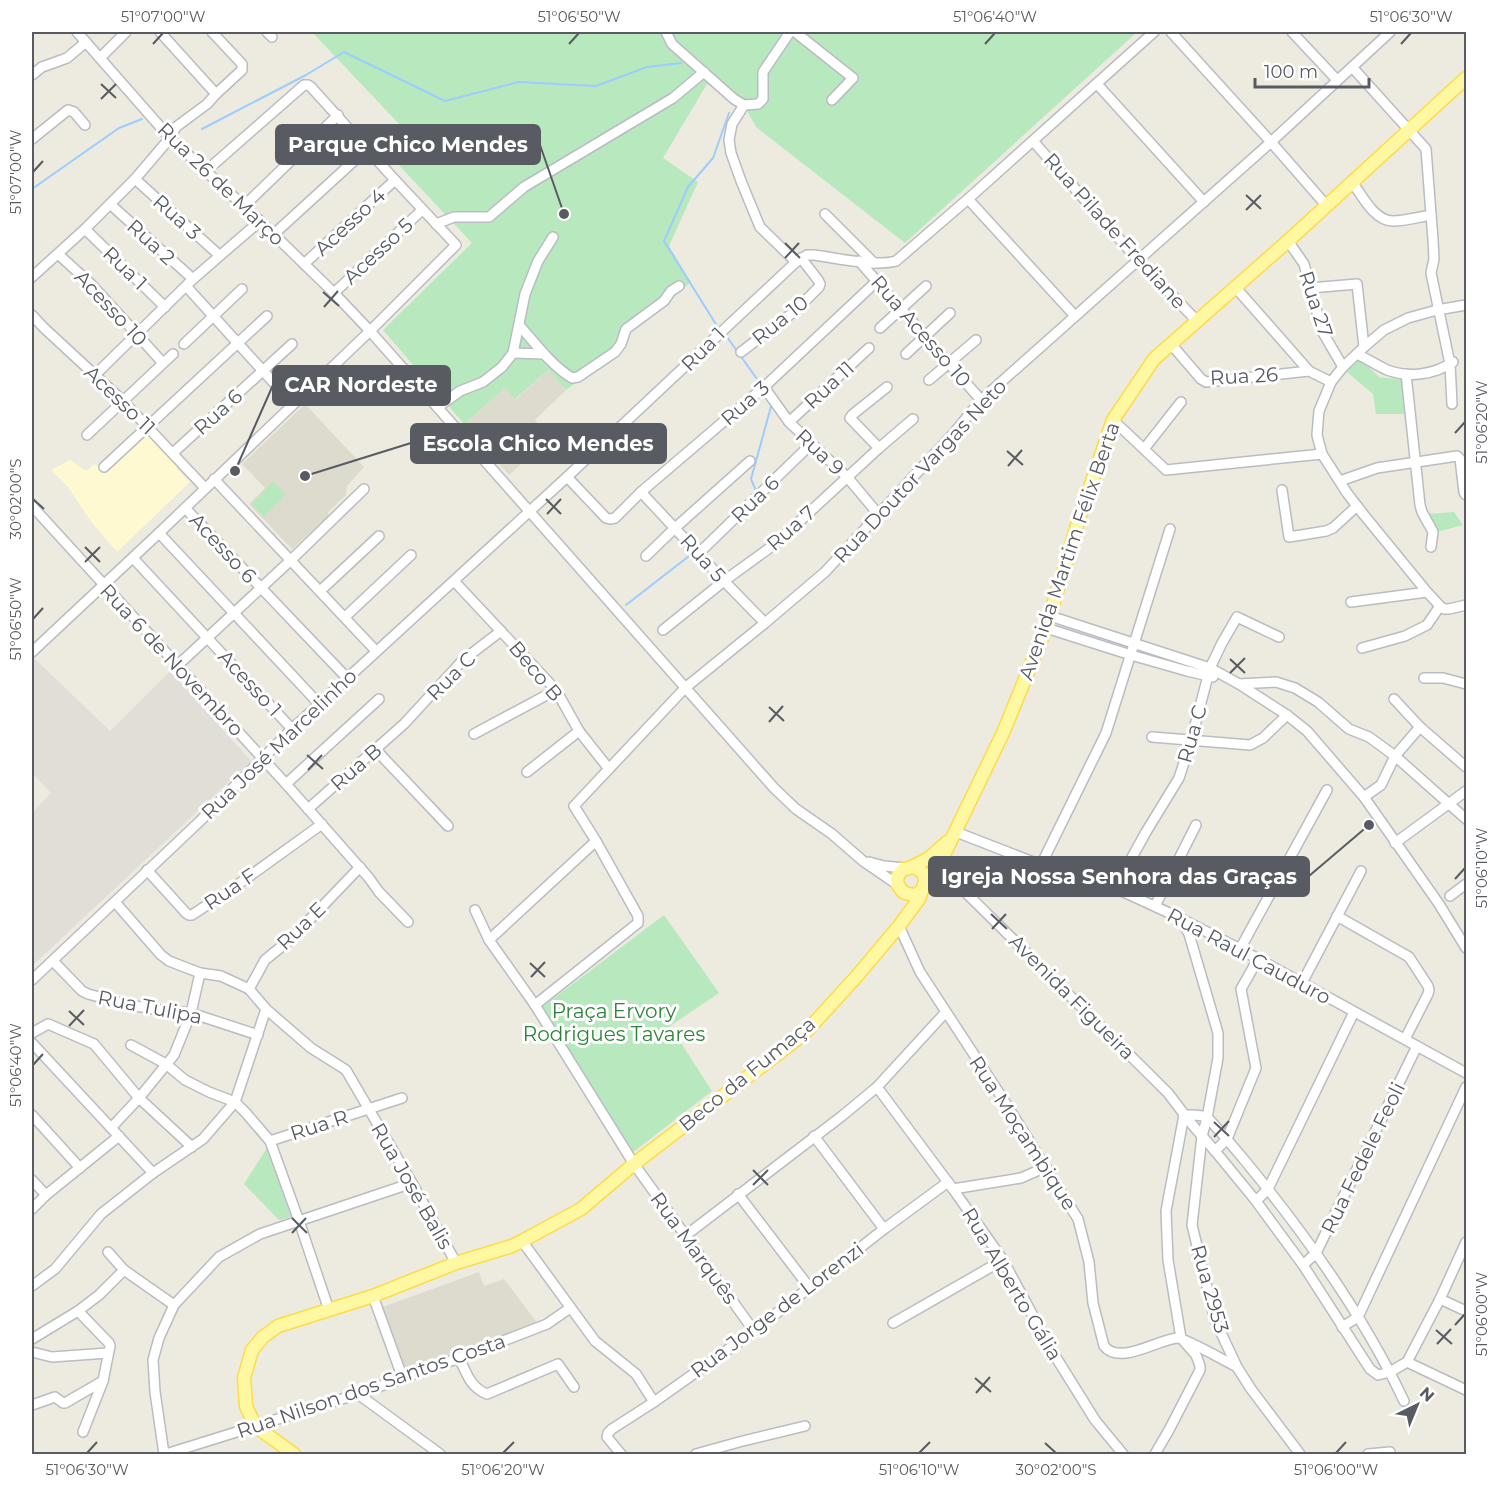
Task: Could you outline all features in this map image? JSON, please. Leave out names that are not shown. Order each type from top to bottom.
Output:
[{"type":"main road","name":"Avenida Martim Félix Berta","points":[[924,886],[934,862],[955,834],[1003,733],[1048,622],[1078,519],[1113,420],[1154,359],[1236,288],[1467,78]]},
{"type":"main road","name":"Avenida Martim Félix Berta","points":[[908,867],[934,862]]},
{"type":"main road","points":[[900,924],[905,902],[901,889],[898,876],[908,867],[924,874],[924,886],[920,892],[913,895],[901,889]]},
{"type":"main road","name":"Beco da Fumaça","points":[[255,1426],[246,1406],[244,1378],[252,1350],[263,1336],[279,1326],[373,1296],[456,1263],[522,1241],[580,1209],[634,1164],[805,1033],[900,924],[919,899],[924,886]]},
{"type":"main road","points":[[255,1426],[294,1455]]},
{"type":"street","name":"Rua 26 de Março","points":[[77,32],[170,138],[274,234],[370,330]]},
{"type":"street","points":[[100,58],[126,32]]},
{"type":"street","points":[[160,32],[216,94]]},
{"type":"street","points":[[32,278],[135,179],[170,138],[176,127],[207,104],[242,70],[242,64],[212,32]]},
{"type":"street","points":[[666,32],[672,44],[734,99],[744,105],[758,104],[763,99],[763,72],[789,32]]},
{"type":"street","points":[[795,32],[853,78],[831,100]]},
{"type":"street","points":[[744,105],[732,124],[729,140],[731,153],[760,227],[798,260],[807,255],[814,255],[888,263],[902,257],[1154,32]]},
{"type":"street","points":[[1171,32],[1326,206]]},
{"type":"street","points":[[1292,32],[1337,80]]},
{"type":"street","name":"Rua Doutor Vargas Neto","points":[[596,841],[574,806],[685,688],[825,572],[953,434],[981,400],[1271,142],[1390,32]]},
{"type":"street","points":[[32,75],[42,67],[67,58],[86,42]]},
{"type":"street","points":[[1352,67],[1426,149],[1434,259],[1431,273],[1437,310],[1453,362],[1452,404]]},
{"type":"street","points":[[436,224],[454,217],[489,217],[524,187],[673,98],[704,72]]},
{"type":"street","points":[[1097,84],[1204,202]]},
{"type":"street","points":[[32,652],[133,558],[456,245],[308,85],[304,86],[206,171]]},
{"type":"street","points":[[32,139],[68,110],[74,112],[85,125]]},
{"type":"street","points":[[244,206],[338,115]]},
{"type":"street","name":"Rua Pilade Frediane","points":[[1033,141],[1138,260],[1197,321]]},
{"type":"street","points":[[274,234],[367,149]]},
{"type":"street","name":"Rua 3","points":[[135,179],[219,255]]},
{"type":"street","name":"Acesso 4","points":[[304,264],[395,180]]},
{"type":"street","points":[[1352,182],[1381,218],[1391,221],[1431,215]]},
{"type":"street","points":[[968,199],[1075,316]]},
{"type":"street","name":"Rua 2","points":[[110,204],[189,283],[238,344],[293,404]]},
{"type":"street","name":"Acesso 5","points":[[334,292],[422,210]]},
{"type":"street","points":[[825,214],[874,263]]},
{"type":"street","points":[[95,375],[219,255],[260,221]]},
{"type":"street","name":"Rua 1","points":[[85,229],[165,307]]},
{"type":"street","points":[[438,407],[460,391],[483,382],[502,367],[513,353],[525,294],[538,261],[553,237]]},
{"type":"street","name":"Rua 27","points":[[1288,241],[1304,264],[1322,331],[1343,368]]},
{"type":"street","name":"Acesso 10","points":[[58,254],[92,285],[163,363]]},
{"type":"street","name":"Rua 10","points":[[741,352],[795,311],[819,287],[818,280],[798,260]]},
{"type":"street","name":"Rua 1","points":[[530,511],[798,260]]},
{"type":"street","name":"Rua Acesso 10","points":[[860,261],[981,400]]},
{"type":"street","name":"Rua 3","points":[[567,477],[606,518],[615,518],[641,492],[764,387],[877,281]]},
{"type":"street","points":[[1310,288],[1357,284],[1360,351]]},
{"type":"street","points":[[519,325],[544,354],[568,375],[573,378],[578,377],[615,352],[621,344],[626,329],[664,301],[671,291],[679,286]]},
{"type":"street","points":[[880,328],[926,286]]},
{"type":"street","points":[[1236,288],[1309,371],[1331,381]]},
{"type":"street","points":[[184,344],[242,289]]},
{"type":"street","points":[[1467,305],[1408,318],[1384,330],[1331,381],[1319,411],[1317,435],[1322,454],[1357,506],[1427,592],[1440,606],[1449,609],[1467,606]]},
{"type":"street","points":[[906,354],[950,313]]},
{"type":"street","name":"Acesso 11","points":[[32,315],[123,401],[205,488]]},
{"type":"street","points":[[104,467],[267,316]]},
{"type":"street","points":[[370,330],[774,788],[796,809],[832,834],[862,861],[901,889]]},
{"type":"street","points":[[929,380],[976,340]]},
{"type":"street","points":[[263,371],[292,344]]},
{"type":"street","name":"Rua 26","points":[[1171,344],[1206,382],[1309,371]]},
{"type":"street","name":"Rua 11","points":[[789,422],[868,348]]},
{"type":"street","points":[[1360,351],[1388,370],[1406,374],[1430,372],[1453,362]]},
{"type":"street","points":[[513,353],[544,354]]},
{"type":"street","points":[[87,435],[173,354]]},
{"type":"street","name":"Rua 6","points":[[172,453],[263,371]]},
{"type":"street","points":[[1406,374],[1420,505],[1433,532],[1431,547]]},
{"type":"street","name":"Rua 9","points":[[764,387],[789,422],[848,478],[879,515]]},
{"type":"street","points":[[879,448],[850,418],[886,387]]},
{"type":"street","points":[[1144,449],[1181,402]]},
{"type":"street","name":"Rua 7","points":[[663,630],[775,544],[913,419]]},
{"type":"street","points":[[1113,420],[1166,470],[1322,454]]},
{"type":"street","name":"Rua 6","points":[[698,554],[812,444]]},
{"type":"street","points":[[1340,481],[1377,468],[1459,457],[1464,492],[1467,495]]},
{"type":"street","points":[[646,556],[750,461]]},
{"type":"street","points":[[214,479],[376,651]]},
{"type":"street","points":[[177,666],[364,489]]},
{"type":"street","points":[[1282,490],[1289,537],[1333,528],[1357,506]]},
{"type":"street","name":"Rua 5","points":[[641,492],[765,623]]},
{"type":"street","name":"Rua 6 de Novembro","points":[[32,506],[286,784],[360,867],[379,892],[408,922]]},
{"type":"street","name":"Acesso 6","points":[[185,508],[347,678]]},
{"type":"street","name":"Rua José Marcelinho","points":[[32,980],[199,822],[292,729],[530,511]]},
{"type":"street","points":[[1041,865],[1106,733],[1170,529]]},
{"type":"street","points":[[159,533],[319,704]]},
{"type":"street","points":[[320,591],[379,536]]},
{"type":"street","points":[[345,617],[411,555]]},
{"type":"street","points":[[133,558],[207,638]]},
{"type":"street","name":"Beco B","points":[[454,581],[556,690],[579,731],[609,769]]},
{"type":"street","points":[[1351,602],[1427,592]]},
{"type":"street","points":[[1362,648],[1405,636],[1427,625],[1440,606]]},
{"type":"street","name":"Rua C","points":[[1115,888],[1179,778],[1209,672],[1237,617],[1279,637]]},
{"type":"street","points":[[1048,622],[1134,644],[1225,677],[1287,715],[1306,731],[1364,797],[1464,939],[1467,948]]},
{"type":"street","points":[[1048,622],[1131,655],[1209,672]]},
{"type":"street","name":"Rua C","points":[[404,724],[463,660],[501,631]]},
{"type":"street","name":"Acesso 1","points":[[207,638],[292,729]]},
{"type":"street","points":[[1424,678],[1443,678],[1467,684]]},
{"type":"street","points":[[1239,684],[1276,682],[1295,688],[1318,702],[1349,729],[1370,737],[1395,756],[1467,819]]},
{"type":"street","points":[[474,734],[556,690]]},
{"type":"street","points":[[286,784],[379,699]]},
{"type":"street","points":[[1394,699],[1419,727],[1467,767]]},
{"type":"street","points":[[1152,737],[1250,745],[1263,738],[1287,715]]},
{"type":"street","name":"Rua B","points":[[308,809],[404,724]]},
{"type":"street","points":[[1364,797],[1381,785],[1395,756],[1419,727]]},
{"type":"street","points":[[527,772],[579,731]]},
{"type":"street","points":[[376,750],[448,826]]},
{"type":"street","points":[[1240,949],[1327,790]]},
{"type":"street","points":[[1395,843],[1467,790]]},
{"type":"street","name":"Rua F","points":[[147,870],[186,914],[192,915],[322,824]]},
{"type":"street","points":[[1155,906],[1196,825]]},
{"type":"street","name":"Rua Raul Cauduro","points":[[955,834],[1041,865],[1115,888],[1155,906],[1240,949],[1467,1073]]},
{"type":"street","points":[[489,940],[596,841],[639,916],[638,923],[535,1005]]},
{"type":"street","points":[[862,861],[884,866],[908,867]]},
{"type":"street","name":"Avenida Figueira","points":[[934,862],[1168,1093],[1256,1201],[1304,1265],[1370,1369],[1378,1375],[1390,1372]]},
{"type":"street","name":"Rua E","points":[[249,989],[265,960],[292,938],[360,867]]},
{"type":"street","points":[[1302,983],[1361,871]]},
{"type":"street","points":[[1450,896],[1467,884]]},
{"type":"street","points":[[115,902],[161,955],[169,961],[200,973],[221,976],[249,989]]},
{"type":"street","name":"Rua Marquês","points":[[475,910],[489,940],[535,1005],[634,1164],[754,1331]]},
{"type":"street","points":[[1336,916],[1409,957],[1428,986],[1428,994],[1405,1040]]},
{"type":"street","name":"Rua 2953","points":[[1180,918],[1189,934],[1218,1033],[1218,1058],[1202,1136],[1192,1225],[1215,1320],[1236,1367],[1300,1455]]},
{"type":"street","name":"Rua Moçambique","points":[[900,924],[920,972],[1078,1219],[1089,1262],[1093,1303],[1104,1346],[1112,1353],[1135,1352],[1180,1338]]},
{"type":"street","points":[[1189,934],[1193,924]]},
{"type":"street","points":[[1215,1151],[1227,1138],[1256,1068],[1241,989],[1258,959]]},
{"type":"street","name":"Rua Tulipa","points":[[53,961],[85,993],[129,1005],[191,1013],[258,1035]]},
{"type":"street","points":[[111,1128],[174,1055],[191,1013],[200,973]]},
{"type":"street","name":"Rua José Balis","points":[[249,989],[266,1009],[311,1048],[346,1070],[456,1263]]},
{"type":"street","points":[[32,1286],[55,1269],[101,1214],[153,1173],[203,1139],[235,1102],[266,1009]]},
{"type":"street","points":[[1256,1201],[1268,1189],[1354,1012]]},
{"type":"street","points":[[685,1236],[877,1087],[945,1013]]},
{"type":"street","points":[[32,1033],[48,1024],[91,1042],[139,1098],[192,1147]]},
{"type":"street","points":[[32,1043],[153,1173]]},
{"type":"street","points":[[131,1045],[166,1064],[186,1080],[235,1102],[270,1141],[329,1310]]},
{"type":"street","name":"Rua Fedele Feoli","points":[[1304,1265],[1316,1253],[1417,1046]]},
{"type":"street","name":"Rua Alberto Gália","points":[[877,1087],[1003,1260],[1052,1351],[1095,1420],[1123,1455]]},
{"type":"street","points":[[1342,1326],[1358,1317],[1467,1087]]},
{"type":"street","name":"Rua R","points":[[270,1141],[402,1098]]},
{"type":"street","points":[[32,1114],[80,1168]]},
{"type":"street","points":[[1155,1455],[1200,1370],[1196,1355],[1180,1338],[1168,1260],[1166,1211],[1184,1115],[1207,1118],[1227,1138],[1268,1189],[1316,1253],[1358,1317],[1404,1401]]},
{"type":"street","points":[[32,1209],[118,1136]]},
{"type":"street","points":[[814,1136],[884,1229]]},
{"type":"street","name":"Rua Jorge de Lorenzi","points":[[621,1455],[607,1437],[608,1432],[754,1331],[884,1229],[950,1185],[1021,1178],[1046,1167]]},
{"type":"street","points":[[32,1180],[46,1195]]},
{"type":"street","points":[[165,1455],[155,1392],[153,1360],[159,1338],[174,1305],[219,1257],[260,1234],[412,1183]]},
{"type":"street","points":[[738,1194],[808,1287]]},
{"type":"street","points":[[522,1241],[595,1341],[636,1374],[654,1401]]},
{"type":"street","points":[[1390,1372],[1407,1362],[1467,1242]]},
{"type":"street","points":[[108,1252],[124,1270],[174,1305]]},
{"type":"street","points":[[893,1323],[1003,1260]]},
{"type":"street","points":[[32,1339],[78,1311],[99,1295],[124,1270]]},
{"type":"street","points":[[373,1296],[403,1379]]},
{"type":"street","points":[[1440,1299],[1467,1311]]},
{"type":"street","name":"Rua Nilson dos Santos Costa","points":[[165,1455],[403,1379],[547,1324],[570,1308]]},
{"type":"street","points":[[78,1311],[110,1346],[103,1381],[83,1432]]},
{"type":"street","points":[[1180,1338],[1236,1367]]},
{"type":"street","points":[[32,1352],[52,1357],[108,1353]]},
{"type":"street","points":[[459,1358],[473,1386],[487,1394],[558,1364],[574,1387]]},
{"type":"street","points":[[1407,1362],[1467,1390]]},
{"type":"street","points":[[32,1405],[55,1397],[65,1403],[103,1381]]},
{"type":"street","points":[[357,1394],[441,1455]]},
{"type":"street","points":[[696,1455],[805,1426]]},
{"type":"street","points":[[1368,1455],[1390,1452]]},
{"type":"shaded area","points":[[548,370],[566,390],[535,420],[550,438],[509,475],[464,424],[505,388],[516,399]]},
{"type":"shaded area","points":[[305,404],[364,467],[347,486],[346,495],[328,512],[328,516],[292,549],[249,504],[265,488],[242,464]]},
{"type":"shaded area","points":[[147,431],[179,465],[176,468],[190,482],[117,552],[92,523],[68,487],[51,470],[70,460],[86,471],[94,464],[106,470]]},
{"type":"shaded area","points":[[35,659],[110,731],[170,671],[251,761],[32,966],[32,813],[51,793],[32,773],[32,663]]},
{"type":"shaded area","points":[[479,1272],[484,1286],[504,1279],[538,1324],[403,1372],[380,1308]]},
{"type":"green space","points":[[312,32],[1137,32],[905,243],[756,127],[744,105],[707,84],[663,158],[698,182],[669,246],[691,282],[631,332],[624,347],[566,390],[548,370],[515,399],[505,388],[464,424],[383,330],[472,243],[379,144],[400,125]]},
{"type":"green space","points":[[1359,357],[1379,377],[1403,380],[1404,414],[1376,414],[1373,394],[1347,372]]},
{"type":"green space","points":[[273,481],[286,494],[264,517],[252,504]]},
{"type":"green space","points":[[1454,512],[1463,525],[1437,532],[1426,514]]},
{"type":"green space","name":"Praça Ervory Rodrigues Tavares","points":[[664,915],[719,993],[670,1026],[712,1091],[632,1153],[541,1008]]},
{"type":"green space","points":[[267,1148],[291,1217],[279,1220],[244,1184]]},
{"type":"waterway","points":[[202,129],[306,75],[344,52],[445,101],[519,82],[596,86],[647,67],[681,63]]},
{"type":"waterway","points":[[717,326],[664,241],[688,187],[713,158],[729,113]]},
{"type":"waterway","points":[[32,189],[119,128],[142,119]]},
{"type":"waterway","points":[[727,337],[762,386]]},
{"type":"waterway","points":[[757,493],[751,479],[772,403]]},
{"type":"waterway","points":[[626,605],[693,553]]},
{"type":"place","name":"Parque Chico Mendes","points":[[564,214]]},
{"type":"place","name":"CAR Nordeste","points":[[235,471]]},
{"type":"place","name":"Escola Chico Mendes","points":[[305,476]]},
{"type":"place","name":"Igreja Nossa Senhora das Graças","points":[[1369,825]]}]
